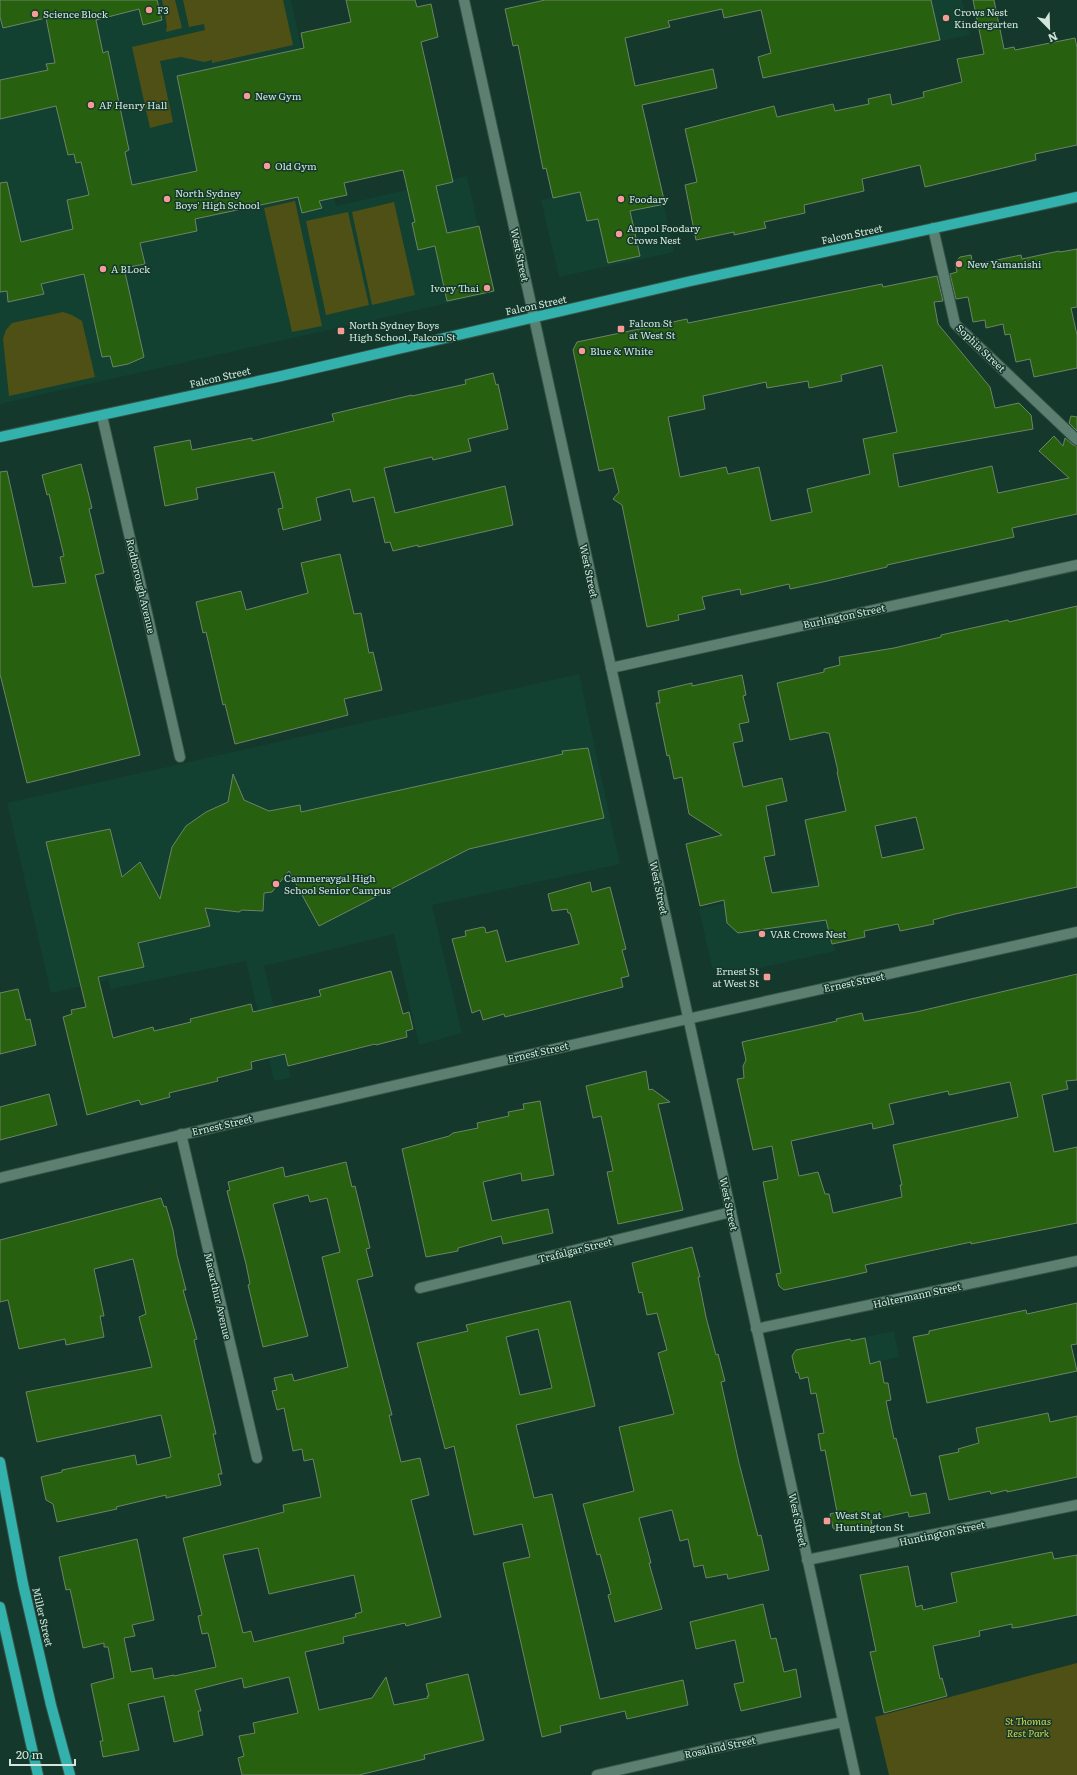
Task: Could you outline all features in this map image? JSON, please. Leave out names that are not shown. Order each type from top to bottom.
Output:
[{"type":"main road","name":"Falcon Street","points":[[0,437],[102,416],[691,280],[1077,197]]},
{"type":"main road","name":"Miller Street","points":[[0,1462],[25,1592],[51,1705],[70,1775]]},
{"type":"main road","points":[[0,1607],[38,1775]]},
{"type":"street","name":"West Street","points":[[464,0],[855,1775]]},
{"type":"street","name":"Sophia Street","points":[[932,228],[955,324],[1077,440]]},
{"type":"street","name":"Rodborough Avenue","points":[[102,416],[180,757]]},
{"type":"street","name":"Burlington Street","points":[[611,668],[1077,565]]},
{"type":"street","name":"Ernest Street","points":[[0,1178],[181,1134],[688,1018],[1077,932]]},
{"type":"street","name":"Macarthur Avenue","points":[[181,1134],[256,1458]]},
{"type":"street","name":"Trafalgar Street","points":[[420,1288],[731,1212]]},
{"type":"street","name":"Holtermann Street","points":[[756,1329],[1077,1261]]},
{"type":"street","name":"Huntington Street","points":[[807,1560],[1077,1505]]},
{"type":"street","name":"Rosalind Street","points":[[597,1775],[710,1749],[843,1722]]},
{"type":"shaded area","name":"North Sydney Boys' High School","points":[[0,0],[291,0],[336,206],[467,176],[493,293],[0,404]]},
{"type":"shaded area","name":"Crows Nest Kindergarten","points":[[921,0],[962,0],[970,35],[930,43]]},
{"type":"shaded area","points":[[657,174],[674,252],[559,277],[541,200]]},
{"type":"shaded area","name":"Cammeraygal High School Senior Campus","points":[[579,674],[620,864],[432,905],[462,1033],[419,1045],[394,934],[264,966],[291,1078],[274,1081],[246,961],[111,989],[108,980],[51,993],[7,803]]},
{"type":"shaded area","points":[[819,881],[835,951],[725,976],[712,967],[699,909]]},
{"type":"shaded area","points":[[894,1331],[899,1357],[802,1378],[796,1351]]},
{"type":"green space","points":[[162,0],[175,0],[182,28],[166,32],[167,26]]},
{"type":"green space","points":[[183,0],[283,0],[293,45],[212,63],[212,60],[204,62],[181,57],[160,61],[173,122],[150,128],[132,47],[205,30],[204,24],[189,27]]},
{"type":"green space","points":[[295,201],[322,326],[292,332],[264,208]]},
{"type":"green space","points":[[394,202],[415,295],[372,305],[352,212]]},
{"type":"green space","points":[[348,212],[369,305],[326,315],[306,221]]},
{"type":"green space","points":[[63,312],[82,321],[95,377],[9,396],[3,339],[6,330],[12,323]]},
{"type":"green space","name":"St Thomas Rest Park","points":[[1077,1663],[1077,1775],[889,1775],[875,1717]]},
{"type":"building","points":[[0,0],[157,0],[162,20],[143,25],[139,9],[96,20],[103,53],[108,51],[129,150],[125,152],[132,185],[197,171],[177,76],[304,48],[301,33],[351,22],[346,0],[415,0],[417,7],[431,4],[438,37],[421,42],[453,182],[436,186],[447,233],[479,226],[494,291],[447,301],[435,246],[418,250],[412,223],[415,222],[403,170],[344,183],[347,195],[319,201],[322,208],[302,213],[298,197],[195,219],[197,231],[140,243],[145,264],[124,268],[144,357],[128,364],[113,367],[110,356],[102,357],[84,274],[41,284],[44,294],[8,302],[7,291],[0,292],[0,183],[7,182],[21,242],[73,229],[67,200],[89,195],[81,162],[76,163],[74,154],[68,155],[56,106],[0,119],[0,80],[48,70],[46,64],[55,63],[46,18],[3,28],[0,17]]},
{"type":"building","points":[[545,0],[931,0],[940,40],[763,78],[758,57],[771,53],[761,10],[724,18],[722,9],[668,21],[670,27],[625,38],[635,86],[713,69],[717,88],[642,105],[665,204],[630,211],[640,256],[608,263],[598,219],[587,221],[580,192],[553,198],[546,168],[543,169],[518,45],[513,46],[505,9]]},
{"type":"building","points":[[973,0],[994,0],[1004,49],[1014,47],[1015,50],[1075,38],[1077,48],[1077,145],[1035,154],[1036,160],[925,187],[920,165],[862,179],[864,191],[804,205],[805,213],[764,222],[766,228],[734,235],[734,232],[696,240],[685,185],[697,182],[685,129],[774,106],[777,117],[833,104],[835,111],[869,104],[868,99],[890,94],[892,105],[924,97],[923,92],[962,82],[957,59],[984,54]]},
{"type":"building","points":[[1077,249],[1077,307],[1071,308],[1077,335],[1077,368],[1034,377],[1030,359],[1016,362],[1010,334],[1005,335],[1003,324],[986,328],[985,320],[973,322],[968,297],[956,299],[950,274],[957,272],[955,263],[960,257],[971,255],[973,265],[1021,255],[1022,259],[1059,251]]},
{"type":"building","points":[[937,276],[943,301],[934,302],[938,324],[990,387],[995,408],[1019,403],[1031,415],[1033,429],[893,454],[899,487],[992,466],[998,493],[1069,478],[1039,451],[1054,436],[1063,446],[1065,438],[1073,445],[1077,446],[1077,514],[1012,528],[1014,537],[887,565],[887,567],[823,582],[790,589],[789,584],[741,595],[740,589],[702,597],[705,609],[678,615],[679,620],[647,627],[622,505],[613,499],[619,492],[613,468],[599,471],[573,350],[577,342],[687,319],[688,323],[882,284],[883,287]],"holes":[[[882,365],[897,432],[863,439],[870,474],[807,489],[812,512],[771,521],[759,467],[728,474],[726,467],[680,477],[668,417],[705,409],[703,396],[766,382],[767,388],[808,381],[809,388],[842,381],[841,375]]]},
{"type":"building","points":[[493,373],[496,385],[498,384],[508,429],[468,439],[471,451],[433,460],[432,457],[384,468],[395,513],[505,486],[513,525],[418,547],[418,545],[393,551],[390,542],[385,543],[374,497],[353,502],[350,489],[316,498],[321,520],[283,530],[278,509],[283,508],[274,472],[196,488],[198,499],[165,506],[154,447],[190,440],[192,450],[252,438],[252,441],[334,421],[332,414],[466,384],[465,380]]},
{"type":"building","points":[[1071,416],[1077,417],[1077,431],[1069,423]]},
{"type":"building","points":[[81,464],[92,508],[89,509],[104,573],[95,575],[140,755],[27,783],[0,674],[0,472],[7,471],[33,587],[66,583],[60,557],[64,556],[49,494],[47,495],[42,475]]},
{"type":"building","points":[[340,554],[354,614],[361,613],[369,653],[373,652],[382,690],[344,699],[348,715],[235,744],[225,704],[223,705],[206,632],[203,633],[196,602],[241,591],[246,610],[308,593],[301,563]]},
{"type":"building","points":[[1077,606],[1077,887],[955,914],[933,920],[934,924],[900,931],[898,924],[864,931],[865,937],[832,944],[826,920],[738,933],[727,923],[724,900],[700,906],[686,844],[722,835],[689,814],[682,777],[674,779],[669,755],[667,756],[656,703],[660,703],[658,691],[692,683],[692,686],[742,675],[746,695],[743,696],[749,722],[739,724],[743,741],[733,743],[743,787],[782,778],[787,801],[766,806],[775,855],[764,857],[772,893],[819,886],[805,820],[846,811],[838,771],[829,733],[825,732],[790,740],[777,683],[824,672],[824,669],[840,665],[839,657],[894,648],[941,637],[941,635],[1008,620],[1009,622]],"holes":[[[916,817],[924,849],[882,858],[875,826]]]},
{"type":"building","points":[[588,748],[604,818],[469,849],[319,926],[289,871],[272,892],[264,893],[263,911],[242,910],[239,912],[205,908],[210,926],[138,943],[144,967],[98,977],[113,1038],[153,1027],[154,1031],[191,1022],[190,1019],[251,1004],[253,1012],[321,996],[319,990],[391,971],[403,1014],[409,1012],[413,1029],[406,1031],[407,1037],[288,1066],[285,1054],[251,1062],[252,1069],[217,1078],[218,1081],[169,1093],[170,1097],[141,1105],[139,1100],[87,1115],[63,1017],[72,1014],[71,1010],[86,1007],[46,842],[110,829],[122,877],[140,862],[160,899],[172,847],[186,826],[206,812],[228,802],[233,774],[244,800],[269,811],[300,805],[301,812],[563,754],[562,751]]},
{"type":"building","points":[[590,882],[592,892],[610,887],[626,949],[622,950],[629,976],[621,978],[623,987],[505,1017],[504,1014],[483,1020],[480,1010],[472,1013],[452,939],[466,936],[465,931],[483,927],[485,928],[486,933],[497,930],[506,962],[579,944],[570,913],[568,913],[567,909],[552,911],[548,894]]},
{"type":"building","points":[[1077,974],[1077,1080],[1066,1081],[1068,1089],[1042,1095],[1054,1152],[1077,1147],[1077,1223],[971,1244],[971,1242],[865,1265],[867,1272],[784,1290],[779,1286],[776,1274],[781,1273],[763,1182],[778,1179],[772,1146],[753,1150],[737,1079],[744,1078],[743,1066],[746,1060],[742,1042],[837,1021],[836,1019],[862,1013],[864,1021],[916,1012]],"holes":[[[1010,1082],[1018,1117],[893,1145],[902,1185],[900,1185],[902,1197],[833,1213],[829,1194],[825,1194],[818,1172],[799,1176],[791,1141],[872,1123],[873,1129],[894,1124],[889,1104],[948,1091],[949,1095]]]},
{"type":"building","points":[[18,989],[26,1020],[30,1019],[36,1045],[0,1054],[0,993]]},
{"type":"building","points":[[646,1071],[649,1090],[652,1089],[670,1102],[658,1104],[683,1210],[618,1224],[607,1172],[613,1171],[601,1116],[593,1118],[586,1086]]},
{"type":"building","points":[[49,1094],[57,1125],[0,1140],[0,1107]]},
{"type":"building","points":[[540,1101],[554,1175],[522,1181],[521,1173],[483,1182],[492,1221],[548,1209],[553,1233],[503,1244],[501,1236],[458,1248],[458,1251],[426,1257],[402,1149],[449,1136],[453,1133],[478,1128],[477,1123],[509,1116],[508,1112],[524,1109],[523,1104]]},
{"type":"building","points":[[346,1162],[352,1187],[355,1186],[370,1248],[366,1249],[373,1276],[357,1280],[392,1415],[389,1415],[401,1462],[420,1458],[429,1495],[411,1500],[441,1617],[406,1626],[405,1623],[343,1637],[344,1643],[305,1652],[319,1710],[372,1698],[386,1677],[394,1705],[428,1698],[427,1696],[429,1696],[426,1684],[468,1674],[484,1740],[424,1755],[425,1759],[359,1775],[242,1775],[238,1758],[244,1756],[239,1736],[255,1733],[253,1723],[298,1713],[289,1677],[244,1688],[242,1678],[195,1690],[201,1711],[198,1711],[203,1735],[174,1742],[164,1696],[128,1704],[139,1750],[103,1757],[100,1741],[103,1741],[91,1684],[114,1678],[108,1647],[104,1647],[104,1643],[83,1648],[70,1589],[66,1590],[59,1557],[137,1539],[154,1620],[132,1625],[135,1636],[124,1638],[131,1672],[152,1668],[154,1679],[216,1667],[208,1633],[202,1634],[198,1616],[202,1615],[183,1538],[284,1512],[283,1505],[321,1497],[313,1459],[304,1461],[302,1449],[293,1451],[284,1408],[277,1410],[272,1391],[277,1390],[274,1378],[292,1374],[294,1381],[348,1367],[322,1257],[340,1252],[327,1198],[310,1202],[308,1195],[273,1204],[308,1336],[263,1347],[248,1285],[250,1284],[246,1264],[227,1191],[230,1190],[228,1182],[283,1167],[285,1177]],"holes":[[[258,1548],[269,1594],[354,1575],[362,1612],[355,1614],[356,1617],[254,1642],[251,1631],[243,1633],[223,1555]]]},
{"type":"building","points":[[161,1198],[164,1207],[166,1206],[173,1230],[177,1255],[186,1290],[183,1290],[197,1339],[194,1340],[216,1434],[213,1434],[222,1474],[218,1474],[221,1485],[166,1498],[166,1495],[116,1507],[117,1509],[57,1522],[53,1504],[46,1500],[41,1477],[62,1472],[62,1470],[135,1455],[137,1465],[171,1457],[161,1415],[37,1442],[26,1392],[152,1367],[139,1317],[146,1314],[133,1259],[94,1269],[104,1316],[100,1316],[104,1337],[66,1345],[65,1339],[19,1349],[8,1300],[0,1302],[0,1240]]},
{"type":"building","points":[[692,1247],[700,1277],[698,1277],[706,1317],[716,1355],[718,1354],[725,1381],[721,1382],[739,1463],[758,1536],[761,1535],[769,1570],[728,1579],[727,1574],[706,1578],[703,1565],[694,1567],[688,1539],[680,1541],[672,1510],[639,1518],[651,1563],[649,1563],[662,1609],[615,1622],[608,1595],[611,1594],[600,1554],[597,1555],[583,1504],[634,1491],[619,1427],[674,1414],[658,1353],[667,1350],[657,1313],[647,1315],[642,1292],[639,1293],[632,1263]]},
{"type":"building","points":[[570,1301],[595,1406],[516,1425],[534,1498],[552,1494],[600,1699],[683,1680],[688,1705],[627,1719],[625,1711],[560,1726],[561,1732],[542,1737],[503,1563],[530,1557],[522,1524],[474,1535],[454,1446],[445,1449],[417,1343],[468,1331],[466,1325]],"holes":[[[538,1329],[552,1388],[520,1395],[506,1337]]]},
{"type":"building","points":[[1077,1303],[1077,1344],[1071,1345],[1077,1371],[927,1403],[913,1337],[929,1334],[929,1331],[1026,1310],[1027,1314]]},
{"type":"building","points":[[865,1338],[870,1364],[880,1361],[884,1383],[888,1383],[891,1400],[886,1401],[894,1439],[896,1438],[911,1496],[926,1493],[930,1513],[909,1517],[908,1512],[871,1520],[872,1525],[839,1532],[833,1528],[830,1514],[837,1512],[825,1450],[821,1451],[818,1434],[824,1433],[816,1393],[811,1394],[808,1377],[800,1379],[798,1372],[796,1373],[792,1356],[796,1350],[850,1339],[851,1341]]},
{"type":"building","points":[[1048,1413],[1050,1422],[1077,1416],[1077,1477],[1007,1492],[1007,1490],[991,1494],[990,1491],[949,1500],[939,1456],[959,1452],[958,1449],[979,1443],[976,1428]]},
{"type":"building","points":[[1052,1552],[1054,1559],[1077,1555],[1077,1615],[1020,1627],[1012,1628],[1012,1624],[979,1631],[980,1636],[933,1646],[940,1679],[942,1678],[947,1696],[884,1713],[870,1652],[876,1651],[860,1575],[908,1566],[916,1607],[922,1605],[923,1610],[957,1602],[951,1573]]},
{"type":"building","points":[[763,1604],[771,1639],[776,1638],[784,1672],[796,1669],[801,1697],[741,1711],[734,1684],[744,1682],[735,1640],[696,1649],[690,1622]]},
{"type":"place","name":"F3","points":[[149,10]]},
{"type":"place","name":"Science Block","points":[[35,14]]},
{"type":"place","name":"Crows Nest Kindergarten","points":[[946,18]]},
{"type":"place","name":"New Gym","points":[[247,96]]},
{"type":"place","name":"AF Henry Hall","points":[[91,105]]},
{"type":"place","name":"Old Gym","points":[[267,166]]},
{"type":"place","name":"North Sydney Boys' High School","points":[[167,199]]},
{"type":"place","name":"Foodary","points":[[621,199]]},
{"type":"place","name":"Ampol Foodary Crows Nest","points":[[619,234]]},
{"type":"place","name":"New Yamanishi","points":[[959,264]]},
{"type":"place","name":"A BLock","points":[[103,269]]},
{"type":"place","name":"Ivory Thai","points":[[487,288]]},
{"type":"place","name":"Falcon St at West St","points":[[621,329]]},
{"type":"place","name":"North Sydney Boys High School, Falcon St","points":[[341,331]]},
{"type":"place","name":"Blue & White","points":[[582,351]]},
{"type":"place","name":"Cammeraygal High School Senior Campus","points":[[276,884]]},
{"type":"place","name":"VAR Crows Nest","points":[[762,934]]},
{"type":"place","name":"Ernest St at West St","points":[[767,977]]},
{"type":"place","name":"West St at Huntington St","points":[[827,1521]]}]
